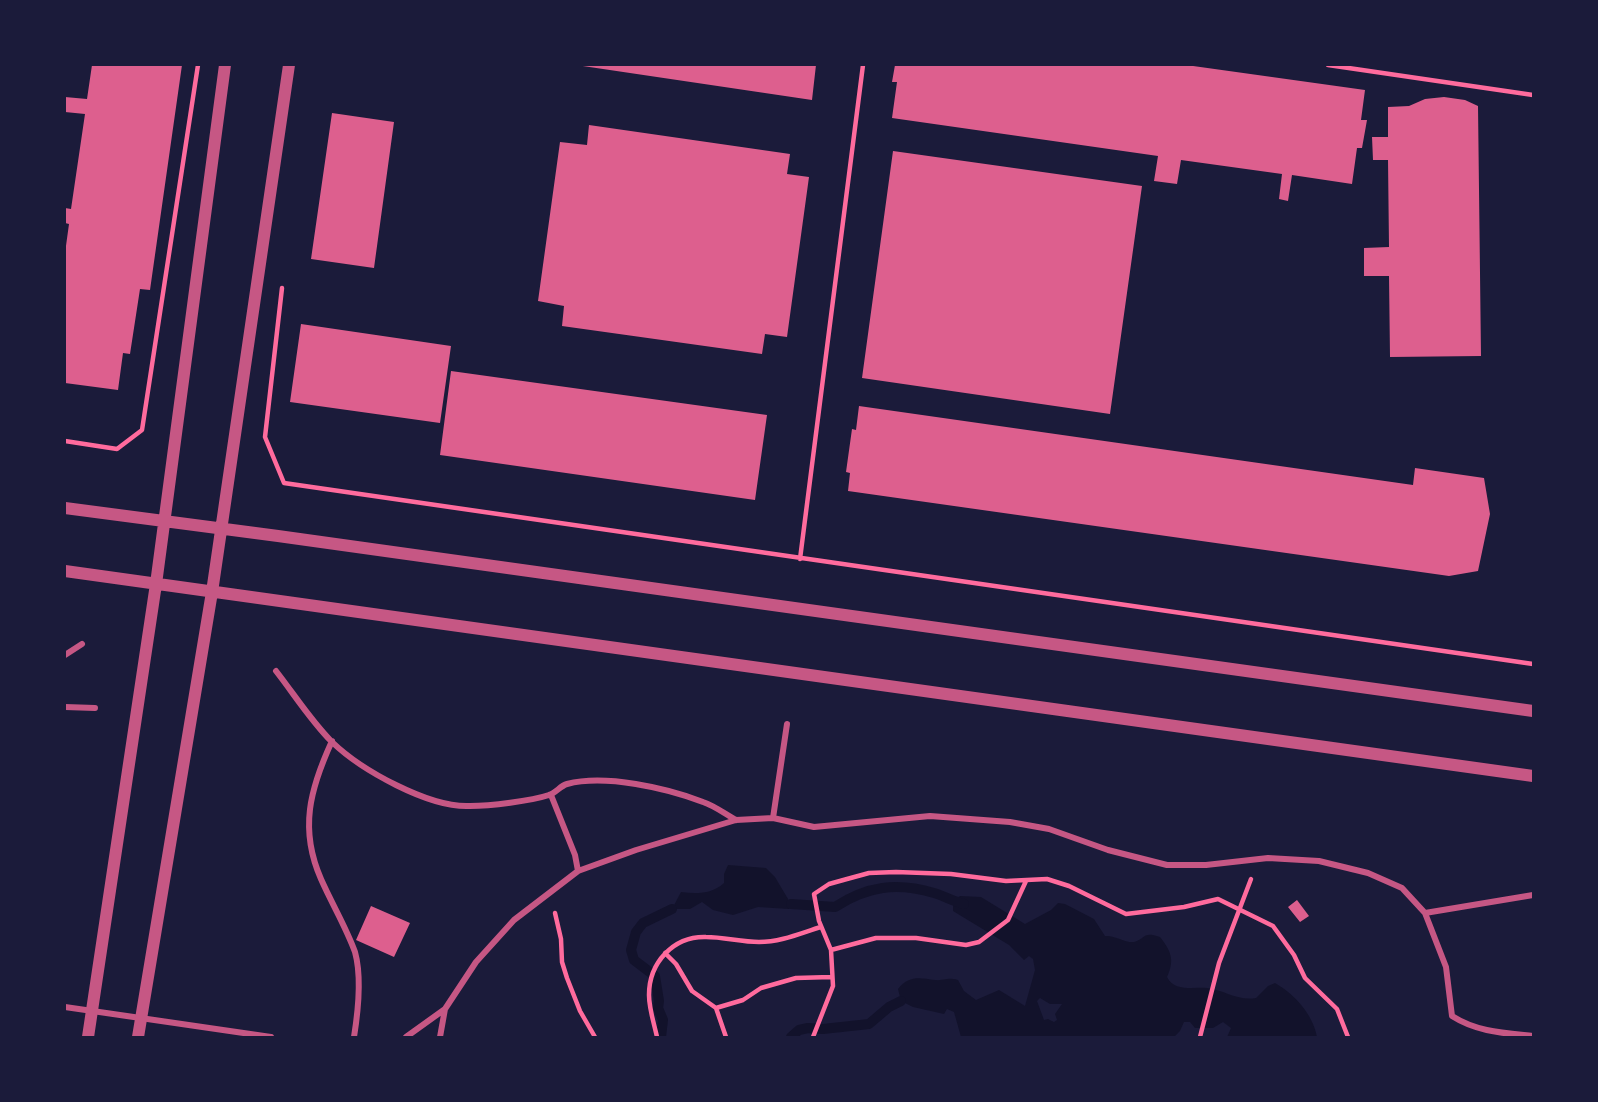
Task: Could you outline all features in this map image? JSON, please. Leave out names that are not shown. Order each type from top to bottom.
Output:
[{"type":"street","points":[[88,1037],[156,584],[225,65]]},
{"type":"street","points":[[138,1037],[222,528],[289,65]]},
{"type":"street","points":[[65,508],[1533,711]]},
{"type":"street","points":[[65,572],[1533,776]]},
{"type":"street","points":[[65,655],[82,644]]},
{"type":"street","points":[[275,671],[332,741],[353,759],[387,780],[426,798],[468,807],[551,795],[565,784],[618,782],[706,802],[736,820]]},
{"type":"street","points":[[65,707],[95,708]]},
{"type":"street","points":[[773,818],[787,724]]},
{"type":"street","points":[[332,741],[317,773],[307,816],[316,866],[356,954],[358,979],[354,1037]]},
{"type":"street","points":[[551,795],[575,855],[578,871]]},
{"type":"street","points":[[405,1037],[445,1009],[476,962],[514,920],[578,871],[636,850],[736,820],[773,818],[814,827],[930,816],[1010,822],[1049,829],[1108,850],[1167,865],[1206,865],[1268,858],[1319,861],[1368,873],[1402,888],[1425,913],[1446,967],[1452,1016],[1466,1025],[1493,1032],[1533,1037]]},
{"type":"street","points":[[1425,913],[1533,895]]},
{"type":"street","points":[[65,1007],[271,1037]]},
{"type":"street","points":[[440,1037],[445,1009]]},
{"type":"path","points":[[65,440],[117,449],[142,430],[198,65]]},
{"type":"path","points":[[800,559],[863,65]]},
{"type":"path","points":[[1328,65],[1533,94]]},
{"type":"path","points":[[283,285],[265,437],[284,483],[1533,664]]},
{"type":"path","points":[[813,1037],[833,986],[831,950],[820,924],[814,894],[829,884],[869,873],[951,874],[1006,881],[1047,879],[1069,886],[1126,914],[1184,907],[1218,899],[1273,926],[1279,932],[1305,978],[1337,1009],[1348,1037]]},
{"type":"path","points":[[1200,1037],[1214,980],[1252,874]]},
{"type":"path","points":[[831,950],[886,937],[966,945],[979,942],[1008,919],[1026,881]]},
{"type":"path","points":[[555,889],[555,915],[561,939],[562,962],[574,999],[594,1037]]},
{"type":"path","points":[[657,1037],[649,998],[650,984],[665,953],[680,941],[706,936],[762,942],[784,939],[820,924]]},
{"type":"path","points":[[665,953],[676,964],[692,991],[716,1008],[726,1037]]},
{"type":"path","points":[[716,1008],[743,1000],[761,988],[796,978],[831,977]]},
{"type":"shaded area","points":[[728,865],[766,868],[775,877],[791,904],[789,909],[758,907],[733,915],[713,910],[702,902],[690,909],[672,909],[681,892],[704,892],[724,883]]},
{"type":"shaded area","points":[[960,896],[981,897],[1025,924],[1051,910],[1058,903],[1065,904],[1094,919],[1105,936],[1131,942],[1147,935],[1160,937],[1171,956],[1167,977],[1174,985],[1213,989],[1249,999],[1256,998],[1275,983],[1302,1006],[1317,1037],[1227,1037],[1231,1028],[1223,1022],[1213,1028],[1195,1028],[1190,1022],[1184,1022],[1174,1037],[961,1037],[954,1012],[947,1009],[944,1014],[913,1007],[901,1001],[898,989],[906,981],[915,978],[954,979],[976,1000],[999,990],[1025,1006],[1035,970],[1033,959],[1029,956],[1024,960],[1009,945],[953,911],[953,901]],"holes":[[[1040,998],[1050,1004],[1062,1004],[1055,1014],[1057,1020],[1054,1022],[1044,1020],[1037,1001]]]},
{"type":"building","points":[[92,65],[182,65],[150,290],[140,289],[130,354],[123,353],[118,390],[65,383],[65,253],[69,224],[65,223],[65,208],[71,209],[85,114],[65,112],[65,97],[87,99]]},
{"type":"building","points":[[576,65],[816,65],[812,100]]},
{"type":"building","points":[[895,65],[1186,65],[1365,90],[1361,120],[1367,120],[1362,148],[1357,148],[1352,184],[1292,175],[1288,201],[1279,199],[1282,174],[1181,160],[1177,184],[1154,181],[1158,156],[892,118],[897,82],[892,82]]},
{"type":"building","points":[[1444,97],[1465,100],[1478,106],[1481,356],[1390,357],[1389,276],[1364,276],[1364,248],[1389,247],[1388,160],[1373,160],[1372,137],[1388,137],[1388,107],[1409,106],[1425,99]]},
{"type":"building","points":[[332,113],[394,122],[374,268],[311,259]]},
{"type":"building","points":[[589,125],[790,154],[787,174],[809,177],[787,337],[765,334],[762,354],[562,326],[564,306],[538,301],[560,142],[587,145]]},
{"type":"building","points":[[893,151],[1142,186],[1110,414],[862,378]]},
{"type":"building","points":[[301,324],[451,346],[440,423],[290,402]]},
{"type":"building","points":[[451,371],[767,415],[755,500],[440,455]]},
{"type":"building","points":[[859,406],[1413,485],[1415,468],[1484,478],[1490,514],[1478,571],[1449,576],[848,491],[850,473],[846,472],[852,429],[856,430]]},
{"type":"building","points":[[1297,900],[1309,916],[1300,922],[1288,907]]},
{"type":"building","points":[[371,906],[410,923],[394,957],[356,940]]},
{"type":"waterway","points":[[791,904],[835,907],[859,894],[895,887],[938,894],[964,904]]},
{"type":"waterway","points":[[661,1037],[663,1020],[658,1008],[655,976],[634,960],[631,950],[636,932],[643,923],[672,909]]},
{"type":"waterway","points":[[791,1037],[799,1030],[808,1028],[869,1024],[889,1007],[901,1001]]}]
